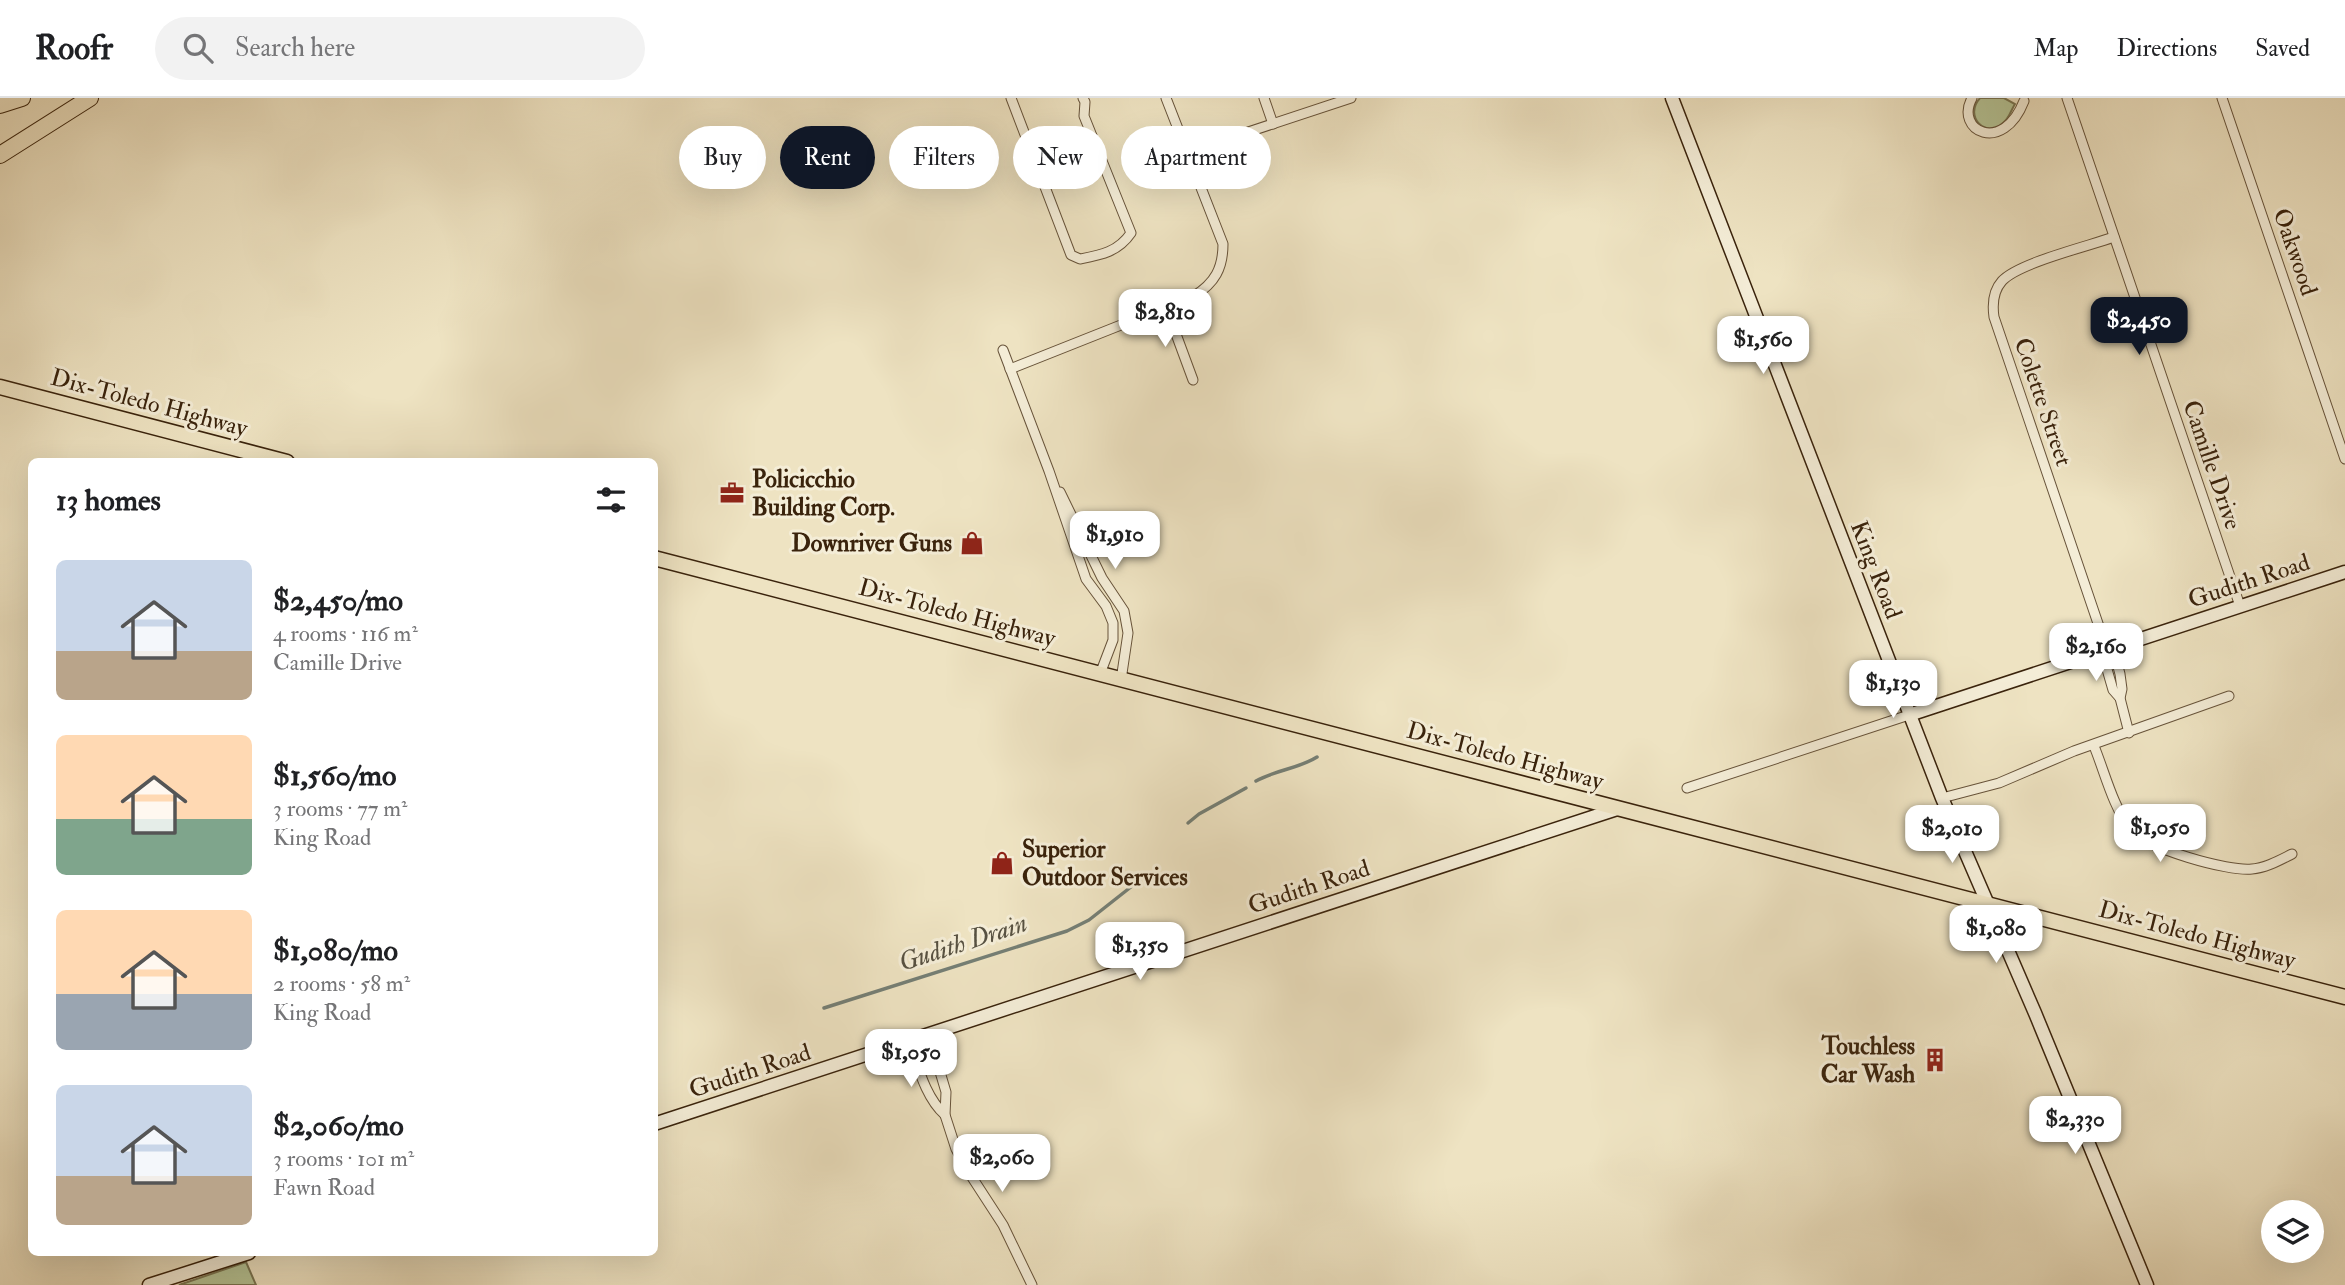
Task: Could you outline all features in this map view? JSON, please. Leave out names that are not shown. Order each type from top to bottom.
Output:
[{"type":"highway","points":[[0,105],[22,98]]},
{"type":"highway","points":[[0,155],[90,98]]},
{"type":"main road","name":"Dix-Toledo Highway","points":[[0,387],[272,458]]},
{"type":"main road","name":"Dix-Toledo Highway","points":[[658,559],[2345,997]]},
{"type":"street","points":[[1011,98],[1071,255],[1080,259],[1109,253],[1124,244],[1131,233],[1084,116],[1086,99]]},
{"type":"street","points":[[1010,369],[1194,296],[1208,286],[1219,270],[1223,252],[1219,232],[1166,98]]},
{"type":"street","points":[[1264,98],[1273,124]]},
{"type":"street","points":[[1267,126],[1351,98]]},
{"type":"street","name":"King Road","points":[[1672,98],[1942,798],[2035,1013],[2147,1285]]},
{"type":"street","points":[[1972,98],[1968,113],[1970,120],[1984,133],[1993,135],[2013,123],[2025,99]]},
{"type":"street","name":"Camille Drive","points":[[2067,98],[2240,606]]},
{"type":"street","name":"Oakwood","points":[[2222,98],[2345,459]]},
{"type":"street","name":"Colette Street","points":[[2114,237],[2012,272],[1998,287],[1992,306],[2107,650],[2113,690],[2120,698],[2129,733]]},
{"type":"street","points":[[1166,307],[1192,380]]},
{"type":"street","points":[[1003,350],[1049,471],[1073,545],[1090,585],[1106,606],[1113,623],[1113,640],[1100,674]]},
{"type":"street","points":[[1049,471],[1102,578],[1124,611],[1128,633],[1121,680]]},
{"type":"street","points":[[1073,545],[1085,539]]},
{"type":"street","name":"Gudith Road","points":[[1687,788],[2345,572]]},
{"type":"street","points":[[1090,585],[1102,578]]},
{"type":"street","points":[[1942,798],[1998,783],[2074,751],[2229,696]]},
{"type":"street","points":[[2094,746],[2123,819],[2145,842],[2172,852],[2245,870],[2265,866],[2292,854]]},
{"type":"street","name":"Gudith Road","points":[[658,1123],[1617,809]]},
{"type":"street","points":[[929,1035],[946,1092],[945,1115],[956,1149],[1003,1225],[1031,1285]]},
{"type":"street","points":[[909,1041],[927,1089],[936,1107],[945,1115]]},
{"type":"street","points":[[149,1285],[240,1256]]},
{"type":"green space","points":[[1980,98],[2004,98],[2015,104],[2005,121],[1990,129],[1979,124],[1974,112]]},
{"type":"green space","points":[[246,1262],[256,1285],[179,1285]]},
{"type":"waterway","name":"Gudith Drain","points":[[1256,781],[1317,757]]},
{"type":"waterway","name":"Gudith Drain","points":[[1188,823],[1246,788]]},
{"type":"waterway","name":"Gudith Drain","points":[[824,1008],[1067,931],[1089,920],[1141,879]]},
{"type":"place","name":"Policicchio Building Corp.","points":[[732,493]]},
{"type":"place","name":"Downriver Guns","points":[[972,543]]},
{"type":"place","name":"Superior Outdoor Services","points":[[1002,863]]},
{"type":"place","name":"Touchless Car Wash","points":[[1935,1060]]}]
